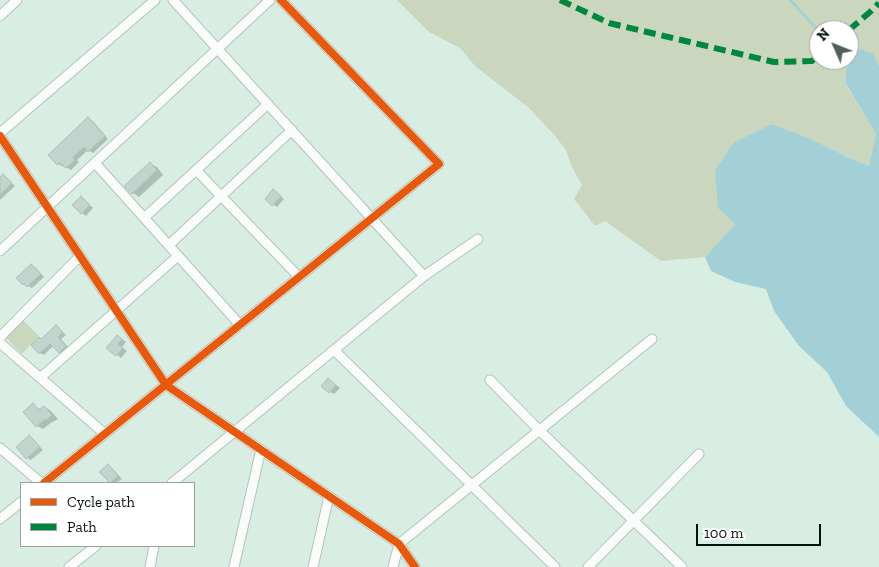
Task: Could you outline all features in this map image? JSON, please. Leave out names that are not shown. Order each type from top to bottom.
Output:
[{"type":"street","points":[[0,16],[17,0]]},
{"type":"street","points":[[155,0],[1,140],[166,385],[399,544],[415,567]]},
{"type":"street","points":[[173,0],[424,276]]},
{"type":"street","points":[[0,251],[270,0]]},
{"type":"street","points":[[44,482],[439,164],[280,0]]},
{"type":"street","points":[[144,218],[268,104]]},
{"type":"street","points":[[169,246],[292,130]]},
{"type":"street","points":[[95,163],[240,325]]},
{"type":"street","points":[[196,170],[299,277]]},
{"type":"street","points":[[173,482],[424,276],[478,239]]},
{"type":"street","points":[[80,256],[1,336],[0,341],[106,434]]},
{"type":"street","points":[[40,378],[178,256]]},
{"type":"street","points":[[393,567],[399,544],[652,339]]},
{"type":"street","points":[[334,350],[555,567]]},
{"type":"street","points":[[490,380],[682,567]]},
{"type":"street","points":[[0,448],[42,482]]},
{"type":"street","points":[[234,567],[261,450]]},
{"type":"street","points":[[588,567],[699,454]]},
{"type":"street","points":[[313,567],[329,496]]},
{"type":"street","points":[[0,519],[20,503]]},
{"type":"street","points":[[69,567],[95,547]]},
{"type":"street","points":[[150,567],[154,547]]},
{"type":"green space","points":[[397,0],[879,0],[879,66],[873,54],[859,55],[859,20],[809,20],[809,70],[846,70],[846,85],[876,134],[869,167],[809,138],[772,124],[734,142],[735,224],[705,257],[661,261],[605,221],[595,226],[574,199],[582,185],[572,167],[566,150],[529,108],[475,66],[460,48],[429,32]]},
{"type":"green space","points":[[22,319],[39,336],[22,354],[5,337]]},
{"type":"water","points":[[861,49],[873,54],[879,66],[879,437],[846,406],[827,372],[799,346],[774,311],[766,289],[735,282],[711,271],[705,257],[735,224],[718,208],[715,171],[734,142],[772,124],[809,138],[869,166],[876,134],[846,84],[846,70],[859,70],[859,51]]},
{"type":"building","points":[[88,117],[105,136],[88,152],[84,147],[73,157],[75,160],[66,168],[59,163],[57,165],[48,155]]},
{"type":"building","points":[[150,162],[157,170],[132,194],[124,186]]},
{"type":"building","points":[[3,174],[12,183],[0,195],[0,177]]},
{"type":"building","points":[[273,189],[281,196],[272,206],[265,199]]},
{"type":"building","points":[[81,196],[90,205],[81,214],[72,205]]},
{"type":"building","points":[[31,264],[41,274],[27,287],[16,278]]},
{"type":"building","points":[[56,325],[63,332],[58,337],[66,346],[59,353],[50,344],[39,354],[31,345],[39,337],[41,339]]},
{"type":"building","points":[[117,335],[122,339],[118,344],[123,348],[116,356],[106,348]]},
{"type":"building","points":[[328,378],[336,385],[329,393],[321,386]]},
{"type":"building","points":[[33,403],[39,410],[44,406],[52,415],[36,427],[23,412]]},
{"type":"building","points":[[29,435],[40,447],[26,459],[16,447]]},
{"type":"building","points":[[108,464],[118,476],[109,482],[99,472]]},
{"type":"waterway","points":[[790,0],[809,20]]},
{"type":"marked path","points":[[560,0],[609,23],[774,62],[809,61]]},
{"type":"marked path","points":[[859,21],[879,3]]},
{"type":"cycle path","points":[[45,482],[439,164],[281,0]]},
{"type":"cycle path","points":[[0,136],[166,385],[399,544],[415,567]]}]
